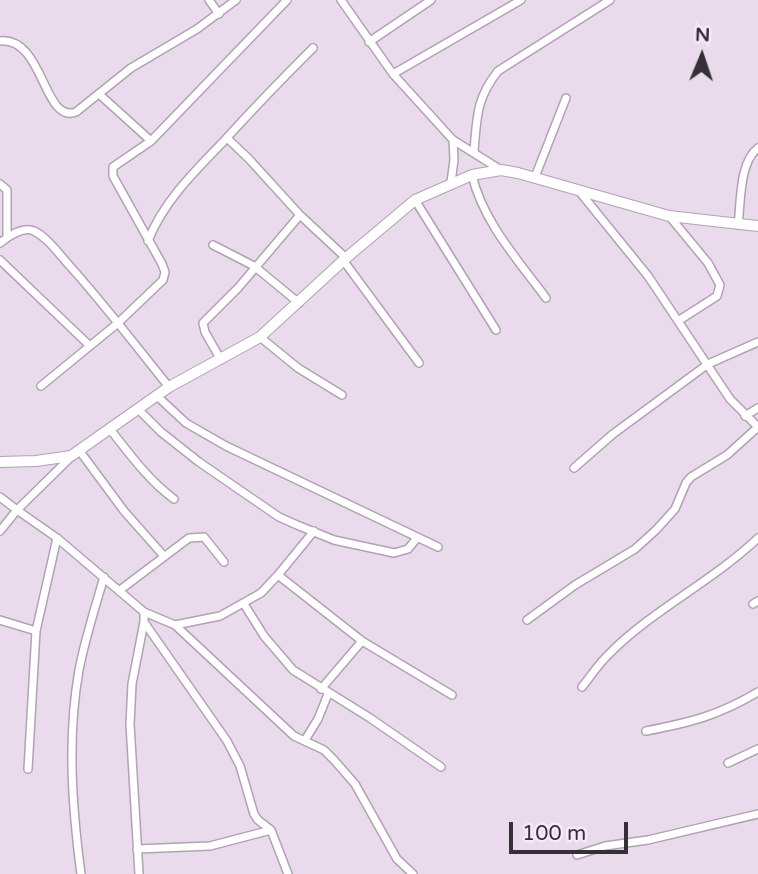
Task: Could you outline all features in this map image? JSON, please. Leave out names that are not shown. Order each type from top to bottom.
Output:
[{"type":"street","points":[[209,0],[219,14]]},
{"type":"street","points":[[0,41],[16,42],[26,51],[56,105],[69,114],[76,112],[131,68],[173,44],[236,0]]},
{"type":"street","points":[[41,386],[118,324],[163,280],[165,272],[162,264],[112,171],[113,167],[151,141],[287,0]]},
{"type":"street","points":[[341,0],[393,74],[453,140],[500,170]]},
{"type":"street","points":[[369,42],[431,0]]},
{"type":"street","points":[[393,74],[520,0]]},
{"type":"street","points":[[474,151],[479,101],[486,86],[498,71],[610,0]]},
{"type":"street","points":[[148,241],[154,225],[175,194],[313,48]]},
{"type":"street","points":[[99,94],[151,141]]},
{"type":"street","points":[[535,177],[566,98]]},
{"type":"street","points":[[227,138],[345,259],[419,363]]},
{"type":"street","points":[[451,182],[453,140]]},
{"type":"street","points":[[738,225],[746,169],[753,152],[758,148]]},
{"type":"street","points":[[0,531],[17,510],[75,453],[169,387],[260,337],[345,259],[415,200],[451,182],[500,170],[577,188],[617,203],[669,216],[758,226]]},
{"type":"street","points":[[472,175],[480,203],[503,240],[546,298]]},
{"type":"street","points":[[0,184],[7,190],[3,240],[22,231],[34,231],[57,251],[169,387]]},
{"type":"street","points":[[527,620],[575,585],[635,549],[675,509],[691,477],[727,455],[758,427],[730,399],[648,276],[577,188]]},
{"type":"street","points":[[415,200],[496,330]]},
{"type":"street","points":[[221,360],[205,332],[203,323],[238,288],[300,215]]},
{"type":"street","points":[[669,216],[708,263],[720,285],[717,296],[678,321]]},
{"type":"street","points":[[213,245],[254,266],[299,303]]},
{"type":"street","points":[[0,260],[90,346]]},
{"type":"street","points":[[260,337],[298,368],[342,395]]},
{"type":"street","points":[[574,468],[613,434],[708,364],[758,342]]},
{"type":"street","points":[[157,396],[186,423],[226,446],[438,547]]},
{"type":"street","points":[[745,416],[758,408]]},
{"type":"street","points":[[138,409],[161,432],[200,462],[279,517],[351,544],[394,553],[403,552],[417,538]]},
{"type":"street","points":[[110,428],[139,466],[160,489],[174,499]]},
{"type":"street","points":[[0,462],[36,461],[75,453]]},
{"type":"street","points":[[75,453],[163,555]]},
{"type":"street","points":[[0,497],[57,538],[144,612],[175,625],[294,736],[324,750],[355,784],[397,859],[413,874]]},
{"type":"street","points":[[175,625],[220,617],[261,593],[314,531]]},
{"type":"street","points":[[120,590],[189,538],[198,536],[209,541],[224,562]]},
{"type":"street","points":[[28,769],[36,631],[57,538]]},
{"type":"street","points":[[582,687],[608,654],[634,632],[734,561],[758,538]]},
{"type":"street","points":[[278,575],[362,641],[452,695]]},
{"type":"street","points":[[81,874],[72,782],[73,715],[88,629],[104,577]]},
{"type":"street","points":[[244,604],[279,655],[293,670],[441,766]]},
{"type":"street","points":[[139,874],[130,724],[132,684],[144,612]]},
{"type":"street","points":[[0,620],[36,631]]},
{"type":"street","points":[[144,622],[227,741],[240,766],[254,814],[271,830],[288,874]]},
{"type":"street","points":[[306,740],[318,719],[324,691],[362,641]]},
{"type":"street","points":[[646,730],[713,716],[758,692]]},
{"type":"street","points":[[728,763],[758,749]]},
{"type":"street","points":[[577,855],[605,846],[648,841],[758,814]]},
{"type":"street","points":[[137,849],[210,846],[271,830]]}]
